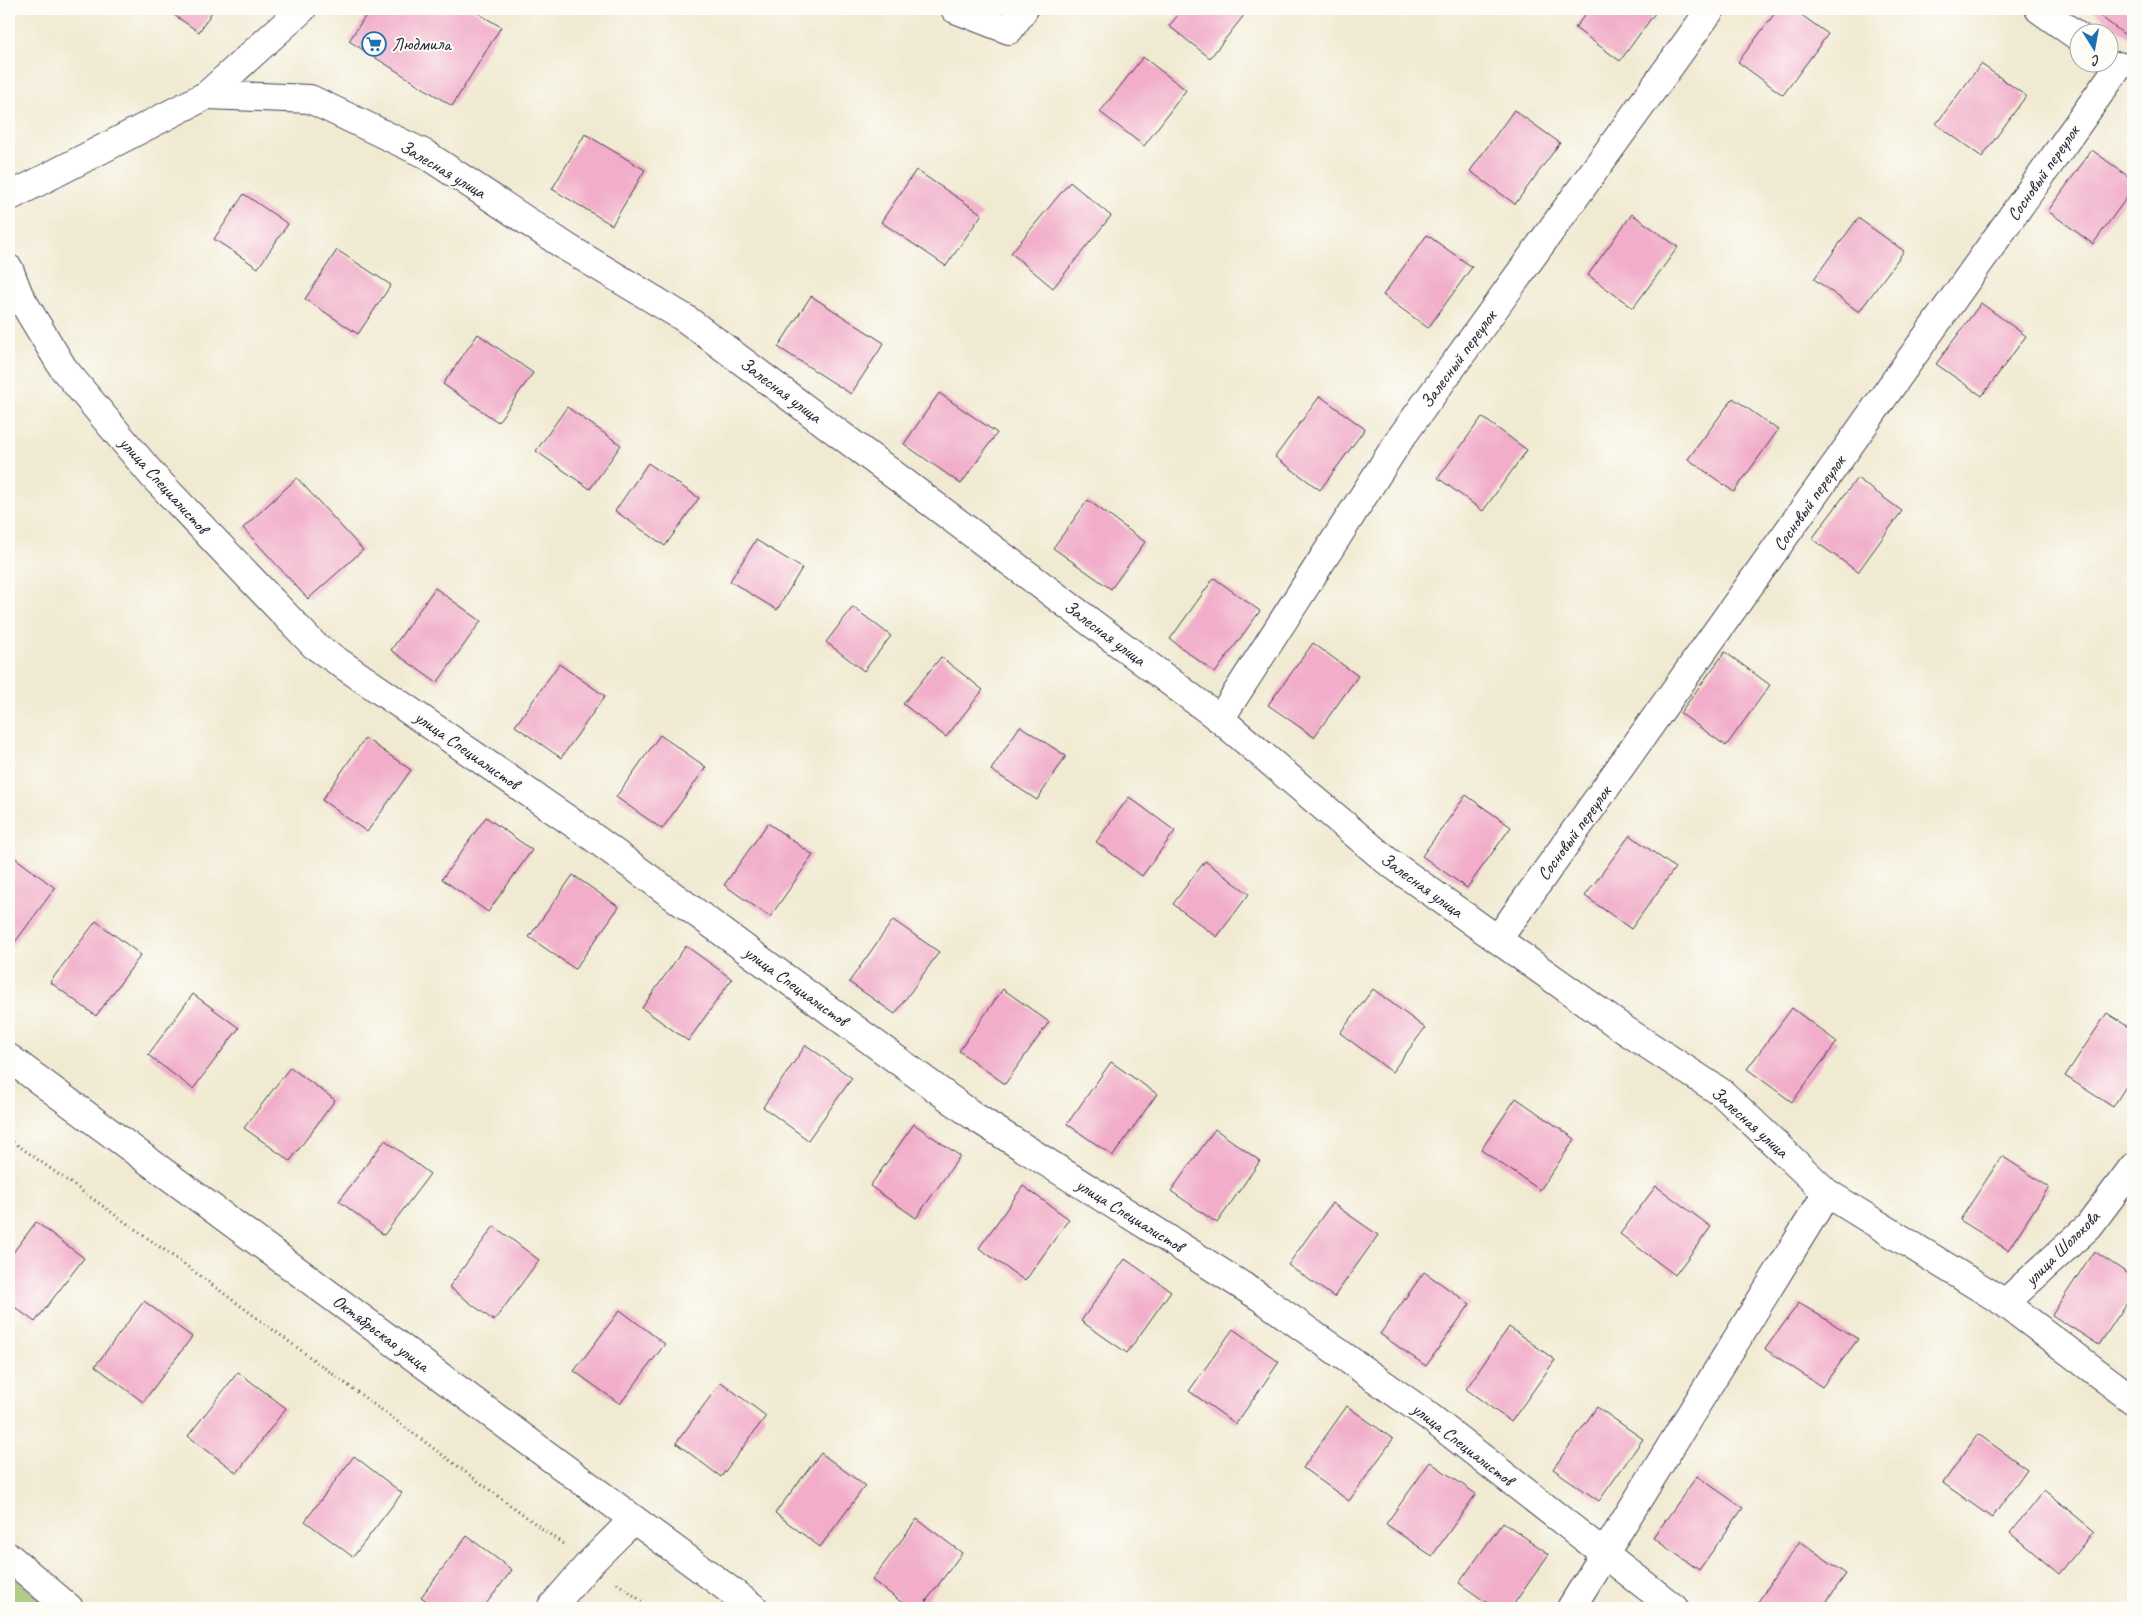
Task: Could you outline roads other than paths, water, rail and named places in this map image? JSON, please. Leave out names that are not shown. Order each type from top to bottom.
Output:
[{"type":"street","points":[[207,96],[302,9]]},
{"type":"street","points":[[955,9],[1009,30],[1024,9]]},
{"type":"street","name":"Залесный переулок","points":[[1220,719],[1400,439],[1711,9]]},
{"type":"street","points":[[2039,9],[2070,31]]},
{"type":"street","name":"Сосновый переулок","points":[[1498,939],[2121,67]]},
{"type":"street","name":"Залесная улица","points":[[9,197],[207,96],[310,99],[425,154],[568,248],[686,319],[1220,719],[1386,860],[1624,1030],[1722,1093],[1827,1193],[2005,1303],[2133,1400]]},
{"type":"street","name":"улица Специалистов","points":[[9,269],[19,295],[63,368],[152,476],[314,645],[586,832],[975,1117],[1276,1308],[1427,1415],[1674,1608]]},
{"type":"street","name":"Октябрьская улица","points":[[9,1058],[632,1520],[754,1608]]},
{"type":"street","name":"улица Шолохова","points":[[2005,1303],[2089,1226],[2133,1167]]},
{"type":"street","points":[[1571,1608],[1827,1193]]},
{"type":"street","points":[[551,1608],[589,1564],[632,1520]]},
{"type":"street","points":[[9,1557],[69,1608]]},
{"type":"place","name":"Людмила","points":[[374,44]]}]
